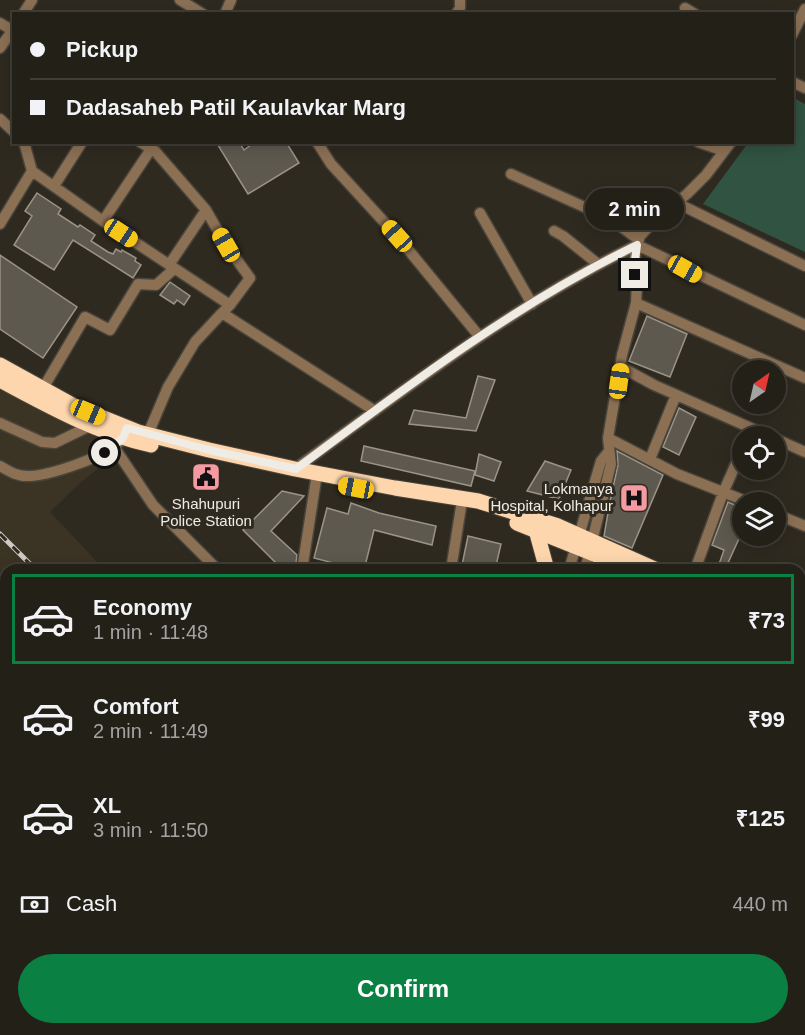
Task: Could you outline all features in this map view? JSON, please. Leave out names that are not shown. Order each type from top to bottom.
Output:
[{"type":"highway","points":[[0,366],[96,421],[121,438],[316,480],[478,510],[536,530],[585,543],[623,564]]},
{"type":"highway","points":[[0,380],[96,421]]},
{"type":"highway","points":[[121,438],[148,434],[296,469],[478,501],[641,564]]},
{"type":"highway","points":[[536,530],[546,564]]},
{"type":"street","points":[[180,0],[200,12]]},
{"type":"street","points":[[794,31],[805,9]]},
{"type":"street","points":[[0,48],[12,30]]},
{"type":"street","points":[[0,119],[12,130]]},
{"type":"street","points":[[25,144],[32,171],[230,305]]},
{"type":"street","points":[[54,186],[81,144]]},
{"type":"street","points":[[143,144],[177,174],[206,210],[226,245],[250,278],[230,305],[195,342],[168,387],[148,434]]},
{"type":"street","points":[[318,144],[331,164],[397,236],[479,336]]},
{"type":"street","points":[[573,564],[585,543],[611,464],[608,438],[636,303],[637,283],[634,268],[638,243],[653,222],[706,175],[728,147],[710,144]]},
{"type":"street","points":[[103,221],[151,149]]},
{"type":"street","points":[[0,224],[32,171]]},
{"type":"street","points":[[511,174],[611,219],[638,243],[805,325]]},
{"type":"street","points":[[620,196],[677,203],[805,266]]},
{"type":"street","points":[[42,390],[86,317],[110,330],[138,284],[156,285],[171,267],[206,210]]},
{"type":"street","points":[[480,213],[532,304]]},
{"type":"street","points":[[554,231],[598,264]]},
{"type":"street","points":[[296,469],[479,336],[598,264],[638,243]]},
{"type":"street","points":[[636,303],[805,378]]},
{"type":"street","points":[[222,314],[375,411]]},
{"type":"street","points":[[621,367],[736,426]]},
{"type":"street","points":[[650,459],[676,395]]},
{"type":"street","points":[[1,426],[42,442],[56,443],[96,421]]},
{"type":"street","points":[[0,466],[13,474],[30,476],[65,468],[105,453],[121,438],[153,505],[212,564]]},
{"type":"street","points":[[608,438],[677,474],[732,496]]},
{"type":"street","points":[[786,443],[805,452]]},
{"type":"street","points":[[697,564],[732,473]]},
{"type":"street","points":[[303,564],[316,480]]},
{"type":"street","points":[[452,564],[461,507]]},
{"type":"street","points":[[786,518],[805,526]]},
{"type":"street","points":[[585,543],[585,564]]},
{"type":"shaded area","points":[[0,380],[133,441],[81,482],[50,512],[99,564],[0,564]]},
{"type":"green space","points":[[794,98],[805,104],[805,252],[703,204],[747,144],[794,144]]},
{"type":"building","points":[[217,144],[240,144],[244,150],[252,144],[287,144],[299,163],[248,194]]},
{"type":"building","points":[[37,193],[61,209],[58,214],[95,235],[91,241],[113,254],[116,249],[121,252],[122,250],[136,258],[135,261],[141,265],[133,278],[73,240],[54,270],[14,245],[32,216],[25,211]]},
{"type":"building","points":[[0,255],[77,307],[43,358],[0,329]]},
{"type":"building","points":[[170,282],[190,296],[184,305],[177,300],[174,304],[160,295]]},
{"type":"building","points":[[647,316],[687,334],[670,377],[629,361]]},
{"type":"building","points":[[478,376],[495,380],[476,431],[409,424],[414,410],[466,418]]},
{"type":"building","points":[[679,408],[696,417],[679,455],[663,447]]},
{"type":"building","points":[[364,446],[475,471],[471,486],[361,461]]},
{"type":"building","points":[[617,451],[663,475],[632,548],[604,536],[618,465]]},
{"type":"building","points":[[479,454],[501,462],[494,481],[475,475]]},
{"type":"building","points":[[545,461],[571,470],[559,499],[527,491]]},
{"type":"building","points":[[282,491],[304,496],[271,531],[297,555],[296,564],[277,564],[243,530]]},
{"type":"building","points":[[728,502],[732,504],[732,546],[736,546],[728,563],[730,564],[719,564],[724,550],[712,545]]},
{"type":"building","points":[[351,503],[379,513],[436,526],[432,545],[374,530],[366,564],[337,564],[314,558],[327,508],[348,514]]},
{"type":"building","points":[[468,536],[501,544],[496,564],[462,564]]},
{"type":"railway","points":[[0,534],[30,564]]},
{"type":"place","name":"Shahupuri Police Station","points":[[206,477]]},
{"type":"place","name":"Lokmanya Hospital, Kolhapur","points":[[634,498]]},
{"type":"route","points":[[105,453],[123,438],[127,428],[209,450],[296,469],[479,336],[598,264],[637,245],[635,275]]}]
